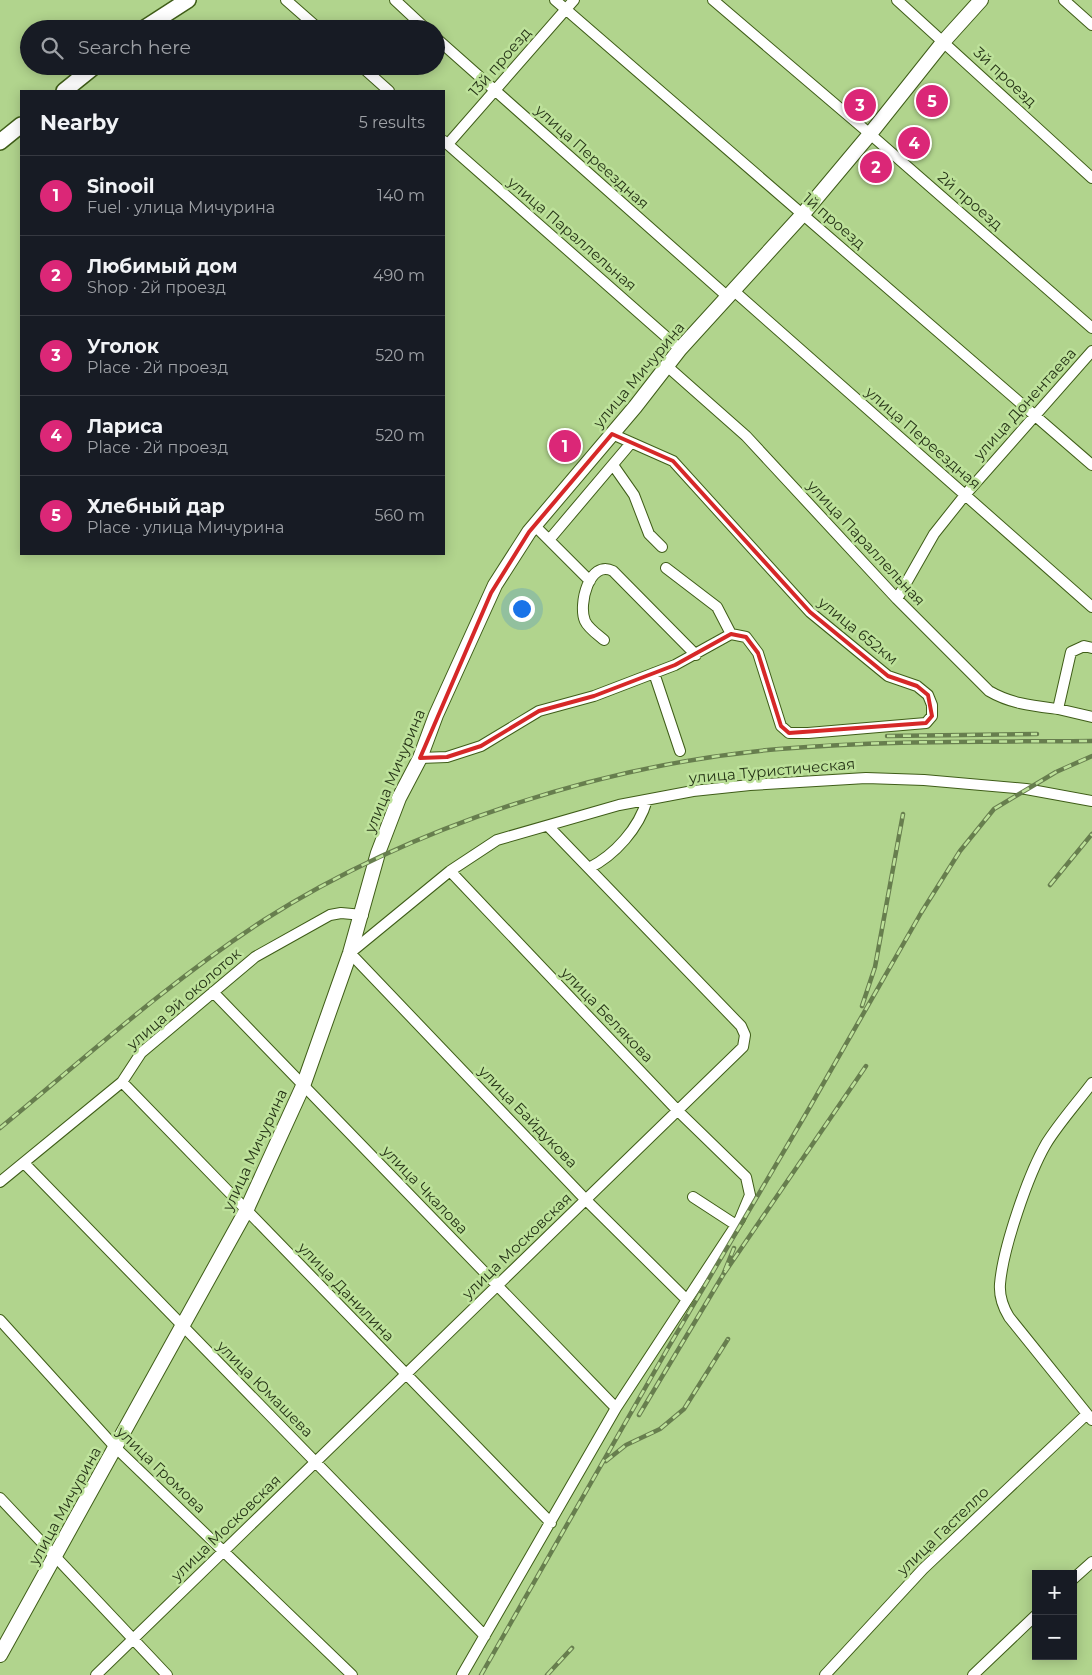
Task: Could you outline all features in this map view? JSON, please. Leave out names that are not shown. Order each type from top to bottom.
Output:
[{"type":"highway","points":[[157,20],[188,0]]},
{"type":"highway","points":[[65,90],[84,75]]},
{"type":"highway","points":[[0,142],[20,126]]},
{"type":"main road","name":"улица Мичурина","points":[[0,1655],[246,1211],[303,1086],[363,915],[378,853],[399,798],[420,758],[436,715],[491,593],[534,526],[668,367],[680,349],[803,214],[944,41],[981,0]]},
{"type":"street","points":[[286,0],[309,20]]},
{"type":"street","points":[[395,0],[416,20]]},
{"type":"street","name":"1й проезд","points":[[555,0],[1092,465]]},
{"type":"street","name":"13й проезд","points":[[446,142],[574,0]]},
{"type":"street","name":"2й проезд","points":[[713,0],[1092,328]]},
{"type":"street","name":"3й проезд","points":[[897,0],[1092,178]]},
{"type":"street","points":[[1064,0],[1092,25]]},
{"type":"street","name":"улица Переездная","points":[[445,46],[1092,607]]},
{"type":"street","points":[[371,75],[388,90]]},
{"type":"street","name":"улица Параллельная","points":[[446,142],[680,349]]},
{"type":"street","name":"улица Донентаева","points":[[897,599],[934,534],[1034,415],[1092,351]]},
{"type":"street","name":"улица Параллельная","points":[[668,367],[746,436],[897,599],[990,691],[1002,698],[1019,703],[1092,717]]},
{"type":"street","name":"улица 652км","points":[[612,434],[673,461],[810,612],[888,676],[917,686],[928,695],[932,705],[932,716],[926,723],[789,733],[781,726],[758,653],[746,637],[731,634]]},
{"type":"street","points":[[548,540],[631,443]]},
{"type":"street","points":[[613,465],[634,495],[649,534],[662,547]]},
{"type":"street","points":[[534,526],[590,581]]},
{"type":"street","points":[[604,640],[586,623],[582,612],[590,581],[600,570],[608,568],[696,654]]},
{"type":"street","points":[[420,758],[448,757],[481,746],[540,712],[594,696],[654,673],[696,654],[731,634],[718,607],[666,568]]},
{"type":"street","points":[[1058,709],[1072,652],[1084,646],[1092,648]]},
{"type":"street","points":[[654,673],[680,750]]},
{"type":"street","name":"улица Туристическая","points":[[350,953],[450,871],[497,840],[619,805],[693,792],[750,785],[866,778],[924,780],[1026,789],[1092,801]]},
{"type":"street","points":[[589,868],[607,858],[628,834],[644,812],[647,800]]},
{"type":"street","name":"улица Московская","points":[[96,1675],[225,1552],[405,1374],[743,1047],[745,1035],[741,1026],[548,826]]},
{"type":"street","name":"улица Белякова","points":[[450,871],[678,1111],[746,1177],[750,1195],[736,1226]]},
{"type":"street","name":"улица 9й околоток","points":[[0,1182],[122,1082],[141,1053],[255,957],[330,916],[341,913],[363,915]]},
{"type":"street","name":"улица Байдукова","points":[[350,953],[586,1200],[686,1299]]},
{"type":"street","name":"улица Чкалова","points":[[213,992],[616,1408]]},
{"type":"street","name":"улица Данилина","points":[[122,1082],[551,1523]]},
{"type":"street","points":[[1090,1417],[1009,1317],[1002,1303],[1000,1285],[1012,1234],[1036,1161],[1092,1083]]},
{"type":"street","name":"улица Юмашева","points":[[24,1163],[485,1636]]},
{"type":"street","points":[[462,1675],[616,1408],[686,1299],[736,1226],[693,1198]]},
{"type":"street","name":"улица Громова","points":[[0,1320],[115,1447],[352,1675]]},
{"type":"street","name":"улица Гастелло","points":[[825,1675],[923,1569],[1090,1417]]},
{"type":"street","points":[[0,1498],[167,1675]]},
{"type":"street","points":[[1077,1575],[1092,1562]]},
{"type":"street","points":[[974,1675],[1032,1619]]},
{"type":"highlighted area","points":[[612,434],[673,461],[810,612],[888,676],[917,686],[928,695],[932,716],[926,723],[789,733],[781,726],[758,653],[746,637],[731,634],[675,665],[594,696],[539,711],[481,746],[447,757],[420,758],[491,593],[529,532]]},
{"type":"railway","points":[[887,736],[1037,734]]},
{"type":"railway","points":[[0,1128],[162,994],[195,968],[264,920],[321,886],[382,856],[446,829],[512,805],[579,785],[646,769],[713,757],[779,749],[896,743],[1092,741]]},
{"type":"railway","points":[[481,1675],[668,1348],[807,1112],[921,913],[960,851],[994,809],[1056,772],[1092,756]]},
{"type":"railway","points":[[862,1006],[875,967],[903,814]]},
{"type":"railway","points":[[1050,885],[1092,834]]},
{"type":"railway","points":[[734,1248],[723,1275],[866,1066]]},
{"type":"railway","points":[[639,1415],[723,1275]]},
{"type":"railway","points":[[606,1461],[626,1445],[660,1429],[684,1409],[728,1339]]},
{"type":"railway","points":[[547,1675],[572,1648]]},
{"type":"place","name":"Хлебный дар","points":[[932,101]]},
{"type":"place","name":"Уголок","points":[[860,105]]},
{"type":"place","name":"Лариса","points":[[914,143]]},
{"type":"place","name":"Любимый дом","points":[[876,167]]},
{"type":"place","name":"Sinooil","points":[[565,446]]}]
